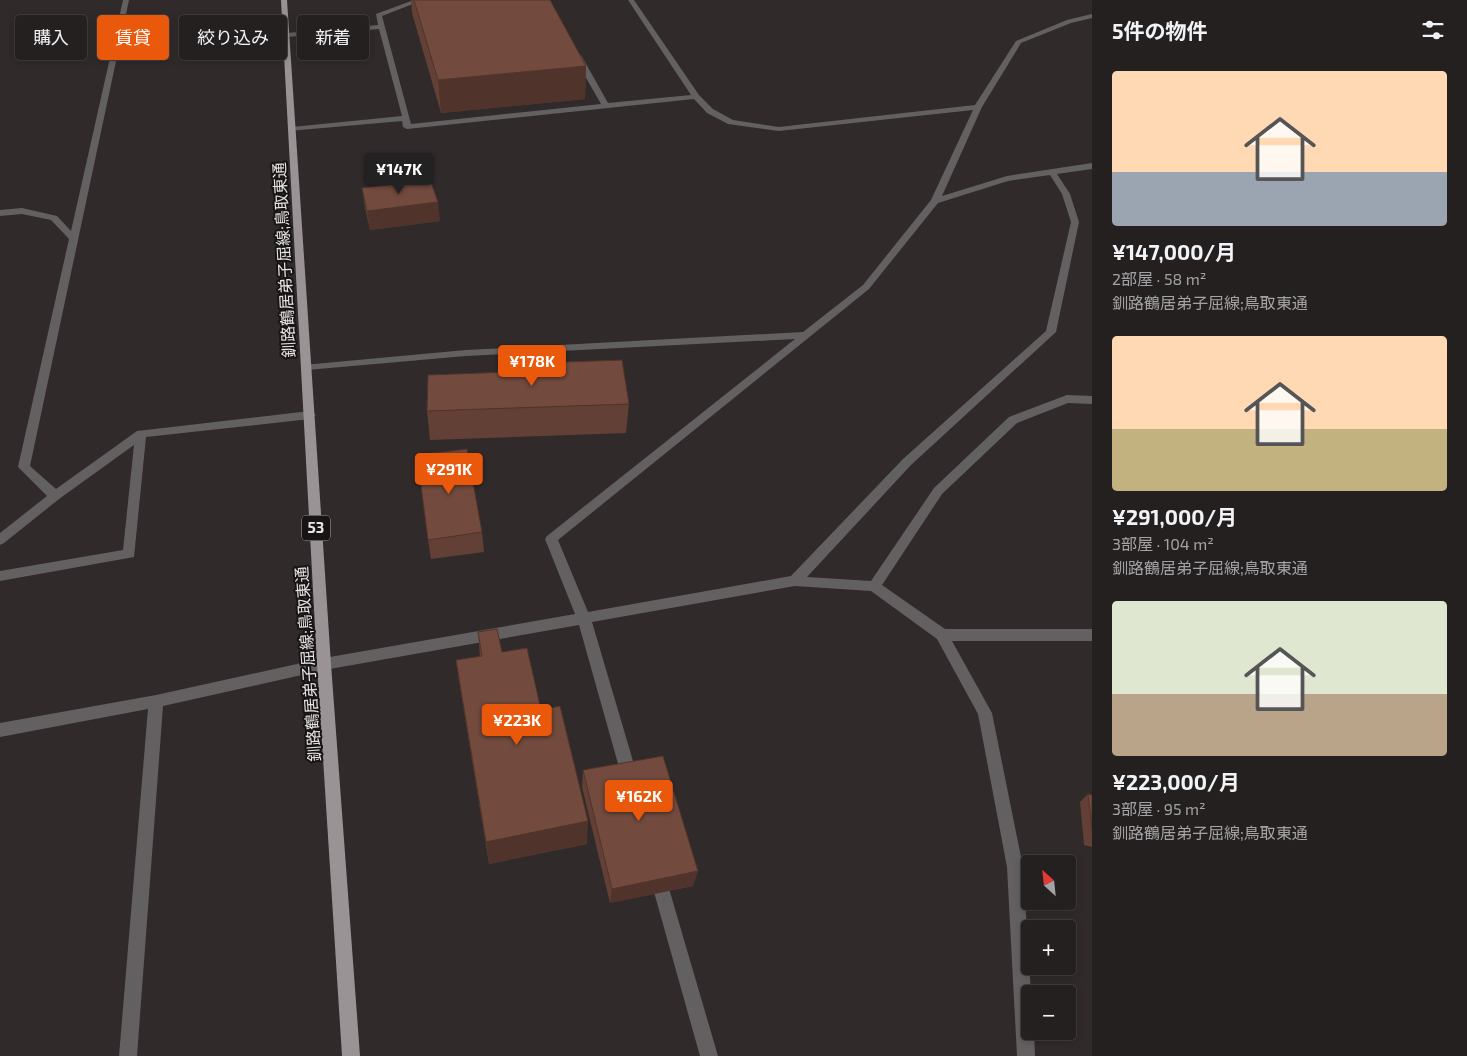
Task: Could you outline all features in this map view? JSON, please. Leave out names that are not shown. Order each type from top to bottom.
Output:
[{"type":"main road","name":"釧路鶴居弟子屈線;鳥取東通","points":[[284,0],[285,15]]},
{"type":"main road","name":"釧路鶴居弟子屈線;鳥取東通","points":[[287,36],[324,664],[351,1056]]},
{"type":"lane","points":[[55,496],[24,467],[126,0]]},
{"type":"lane","points":[[420,0],[378,15],[407,127],[696,97]]},
{"type":"lane","points":[[631,0],[696,97],[710,111],[731,122],[779,129],[978,107]]},
{"type":"lane","points":[[630,778],[584,619],[551,539],[866,287],[935,201],[978,107],[1018,42],[1069,21],[1092,16]]},
{"type":"lane","points":[[287,36],[382,27]]},
{"type":"lane","points":[[574,49],[606,106]]},
{"type":"lane","points":[[292,129],[406,118]]},
{"type":"lane","points":[[935,201],[1007,179],[1092,166]]},
{"type":"lane","points":[[795,580],[907,462],[1051,332],[1074,222],[1066,194],[1052,172]]},
{"type":"lane","points":[[0,213],[22,210],[54,218],[74,238]]},
{"type":"lane","points":[[307,367],[466,353],[807,335]]},
{"type":"lane","points":[[874,586],[938,491],[1013,420],[1067,399],[1092,400]]},
{"type":"lane","points":[[0,540],[55,496],[141,434],[310,415]]},
{"type":"lane","points":[[0,576],[129,554],[141,434]]},
{"type":"lane","points":[[0,730],[156,701],[324,664],[795,580],[874,586],[942,636],[985,714],[1015,867],[1026,1056]]},
{"type":"lane","points":[[942,636],[1092,635]]},
{"type":"lane","points":[[128,1056],[156,701]]},
{"type":"lane","points":[[662,892],[709,1056]]},
{"type":"building","points":[[414,0],[550,0],[586,66],[438,80]]},
{"type":"building","points":[[430,180],[438,202],[367,211],[362,188]]},
{"type":"building","points":[[622,360],[629,404],[427,411],[428,375],[537,371],[537,363]]},
{"type":"building","points":[[467,449],[482,532],[428,540],[417,455]]},
{"type":"building","points":[[497,629],[502,652],[527,648],[541,710],[560,706],[588,821],[486,842],[456,660],[482,656],[478,632]]},
{"type":"building","points":[[663,756],[698,871],[612,889],[583,770]]},
{"type":"building","points":[[1088,794],[1092,795],[1092,830]]}]
